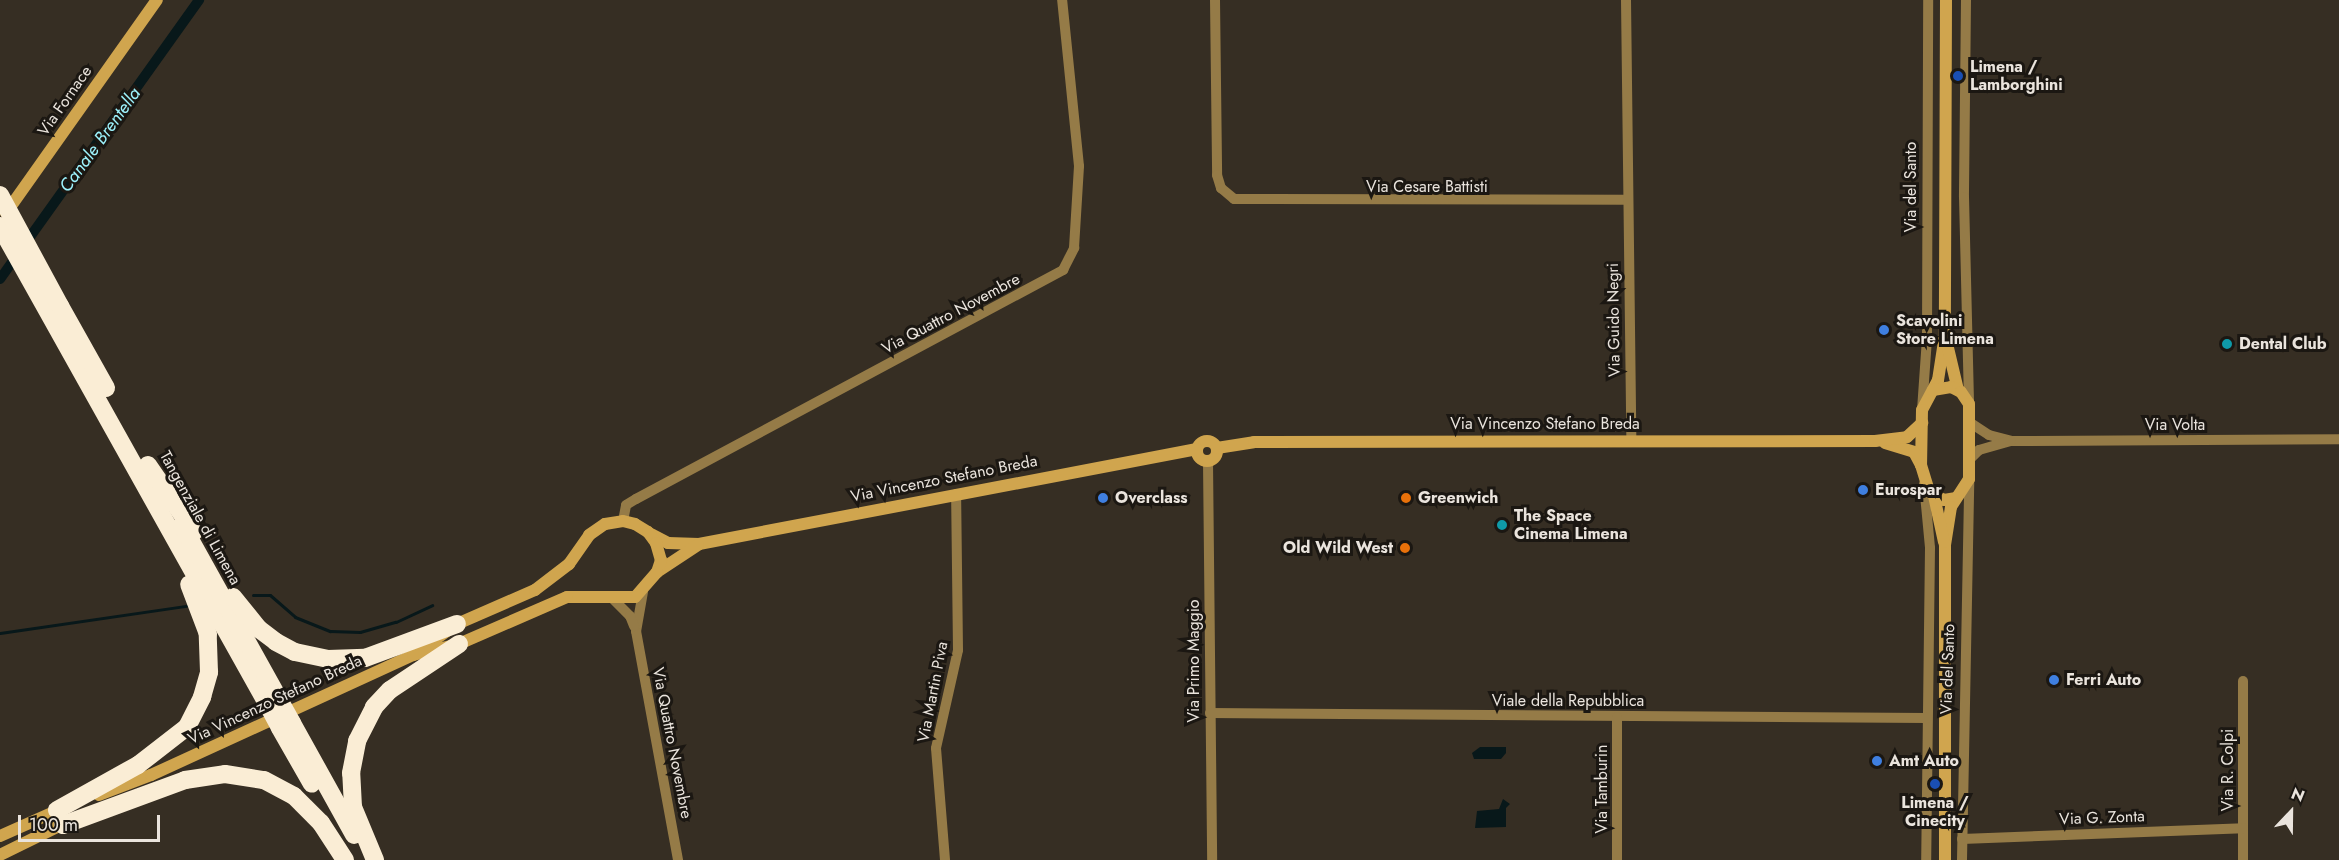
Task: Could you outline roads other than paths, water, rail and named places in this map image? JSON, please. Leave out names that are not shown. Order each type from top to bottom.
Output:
[{"type":"highway","name":"Tangenziale di Limena","points":[[0,195],[57,313],[276,706],[354,860]]},
{"type":"highway","name":"Tangenziale di Limena","points":[[0,226],[57,313]]},
{"type":"highway","points":[[142,466],[173,498],[228,591],[252,621],[276,642],[295,652],[328,659],[365,658],[457,624]]},
{"type":"highway","points":[[60,817],[165,747],[187,727],[202,697],[209,672],[208,634],[197,603],[153,513],[142,466]]},
{"type":"highway","points":[[375,860],[353,807],[351,773],[357,741],[374,707],[390,690],[459,644]]},
{"type":"highway","name":"Tangenziale di Limena","points":[[286,725],[368,860]]},
{"type":"highway","points":[[60,817],[185,780],[225,774],[264,780],[294,796],[321,823],[345,860]]},
{"type":"street","name":"Via Fornace","points":[[0,222],[157,0]]},
{"type":"street","name":"Via Quattro Novembre","points":[[623,521],[626,505],[636,499],[1063,270],[1074,248],[1079,166],[1062,0]]},
{"type":"street","name":"Via Cesare Battisti","points":[[1215,0],[1217,175],[1221,188],[1234,199],[1626,200]]},
{"type":"street","points":[[1626,0],[1626,200]]},
{"type":"street","name":"Via del Santo","points":[[1926,860],[1930,548],[1921,465],[1924,355],[1927,338],[1928,0]]},
{"type":"street","points":[[1946,0],[1945,335],[1958,390],[1969,404]]},
{"type":"street","points":[[1966,0],[1964,197],[1969,404]]},
{"type":"street","points":[[1928,36],[1946,36]]},
{"type":"street","name":"Via Guido Negri","points":[[1626,200],[1631,439]]},
{"type":"street","name":"Via del Santo","points":[[1922,410],[1941,369],[1945,335]]},
{"type":"street","points":[[1933,390],[1951,387],[1958,390]]},
{"type":"street","name":"Via del Santo","points":[[1962,860],[1970,460],[1969,404]]},
{"type":"street","points":[[1969,422],[1989,435],[2011,441]]},
{"type":"street","name":"Via Vincenzo Stefano Breda","points":[[0,836],[60,817],[413,655],[457,624],[535,590],[569,564],[594,531],[623,521],[668,543],[699,544],[1197,449],[1205,441],[1217,448],[1244,442],[1631,439],[1875,441],[1907,437],[1922,423]]},
{"type":"street","name":"Via Volta","points":[[2011,441],[2339,439]]},
{"type":"street","name":"Via Vincenzo Stefano Breda","points":[[1875,441],[1907,448],[1914,452],[1921,465]]},
{"type":"street","points":[[1970,460],[1979,450],[2011,441]]},
{"type":"street","points":[[1197,449],[1199,458],[1208,462],[1216,457],[1217,448]]},
{"type":"street","name":"Via Primo Maggio","points":[[1208,462],[1212,860]]},
{"type":"street","points":[[1945,860],[1945,546],[1955,498],[1969,479]]},
{"type":"street","points":[[1924,484],[1934,496],[1945,546]]},
{"type":"street","name":"Via Martin Piva","points":[[945,860],[936,748],[958,650],[956,494]]},
{"type":"street","points":[[1934,496],[1955,498]]},
{"type":"street","points":[[648,532],[661,560],[657,572]]},
{"type":"street","name":"Via Vincenzo Stefano Breda","points":[[413,655],[459,644],[567,597],[635,597],[643,592],[657,572],[699,544]]},
{"type":"street","name":"Via Quattro Novembre","points":[[636,631],[643,592]]},
{"type":"street","name":"Via Quattro Novembre","points":[[612,598],[630,616],[636,631],[678,860]]},
{"type":"street","name":"Via R. Colpi","points":[[2243,681],[2244,860]]},
{"type":"street","points":[[1945,686],[1965,686]]},
{"type":"street","name":"Viale della Repubblica","points":[[1209,713],[1927,718]]},
{"type":"street","name":"Via Tamburin","points":[[1617,717],[1617,860]]},
{"type":"street","name":"Via Vincenzo Stefano Breda","points":[[0,855],[60,817]]},
{"type":"street","name":"Via G. Zonta","points":[[1962,839],[2244,828]]},
{"type":"waterway","name":"Canale Brentella","points":[[0,279],[199,0]]},
{"type":"waterway","points":[[253,595],[270,595],[295,617],[330,631],[360,632],[396,622],[432,605]]},
{"type":"waterway","points":[[0,633],[186,606]]},
{"type":"place","name":"Limena / Lamborghini","points":[[1958,76]]},
{"type":"place","name":"Scavolini Store Limena","points":[[1884,330]]},
{"type":"place","name":"Dental Club","points":[[2227,344]]},
{"type":"place","name":"Eurospar","points":[[1863,490]]},
{"type":"place","name":"Overclass","points":[[1103,498]]},
{"type":"place","name":"Greenwich","points":[[1406,498]]},
{"type":"place","name":"The Space Cinema Limena","points":[[1502,525]]},
{"type":"place","name":"Old Wild West","points":[[1405,548]]},
{"type":"place","name":"Ferri Auto","points":[[2054,680]]},
{"type":"place","name":"Amt Auto","points":[[1877,761]]},
{"type":"place","name":"Limena / Cinecity","points":[[1935,784]]}]
